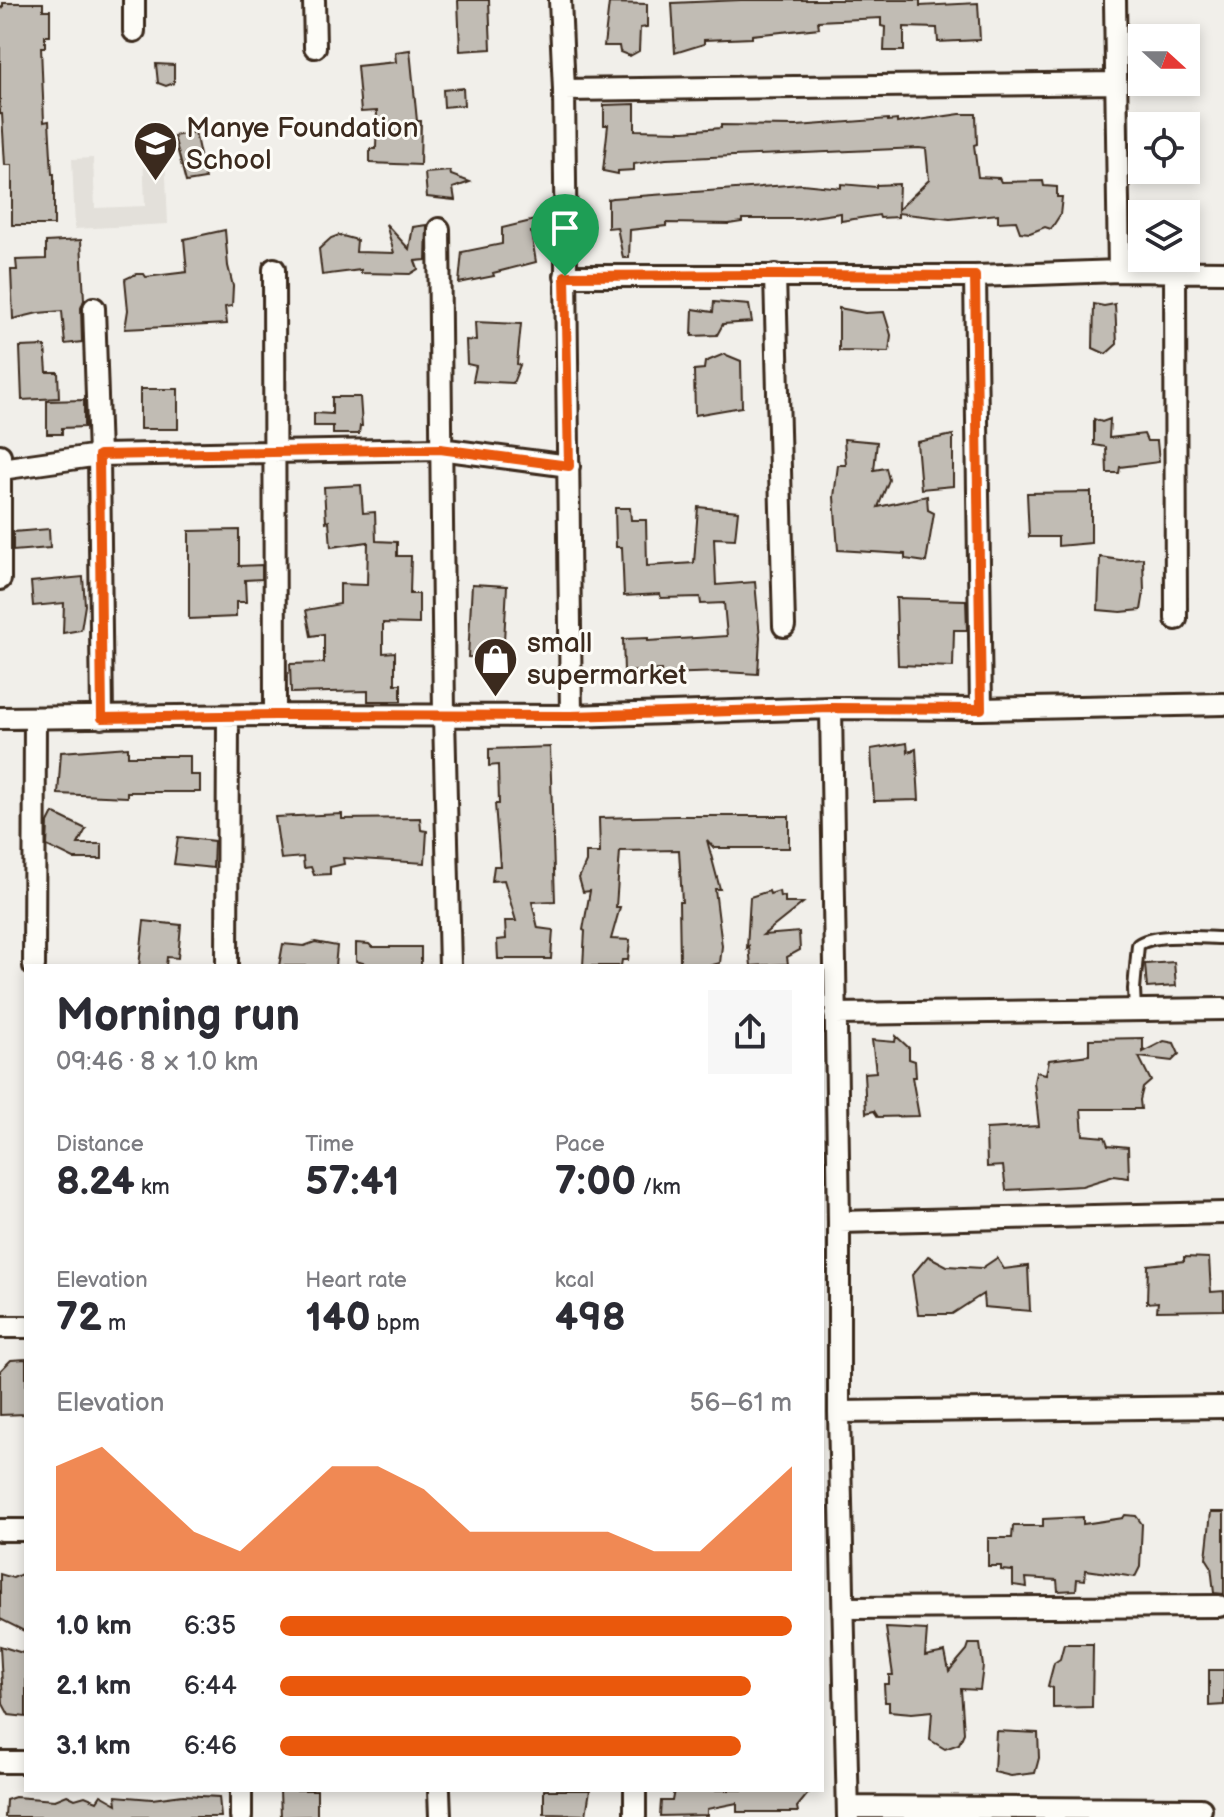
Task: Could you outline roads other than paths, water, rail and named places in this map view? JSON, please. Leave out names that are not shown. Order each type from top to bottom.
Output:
[{"type":"street","points":[[134,0],[134,31]]},
{"type":"street","points":[[314,0],[315,47]]},
{"type":"street","points":[[560,0],[564,90],[571,716]]},
{"type":"street","points":[[1115,0],[1119,271]]},
{"type":"street","points":[[564,90],[1116,83]]},
{"type":"street","points":[[439,229],[450,964]]},
{"type":"street","points":[[274,269],[275,715]]},
{"type":"street","points":[[565,276],[975,276],[1128,271]]},
{"type":"street","points":[[1175,272],[1176,619]]},
{"type":"street","points":[[1200,272],[1224,272]]},
{"type":"street","points":[[775,275],[784,626]]},
{"type":"street","points":[[975,276],[981,709]]},
{"type":"street","points":[[94,308],[102,718]]},
{"type":"street","points":[[1,469],[99,455],[440,449],[569,466]]},
{"type":"street","points":[[0,455],[0,579]]},
{"type":"street","points":[[0,718],[571,716],[831,708],[981,709],[1224,704]]},
{"type":"street","points":[[831,708],[835,1014],[829,1107],[839,1222],[831,1312],[843,1517],[848,1812],[1201,1809]]},
{"type":"street","points":[[227,964],[228,716]]},
{"type":"street","points":[[34,964],[35,718]]},
{"type":"street","points":[[835,1014],[1224,1009]]},
{"type":"street","points":[[839,1222],[1224,1213]]},
{"type":"street","points":[[0,1327],[24,1327]]},
{"type":"street","points":[[839,1412],[1224,1407]]},
{"type":"street","points":[[824,1517],[843,1517]]},
{"type":"street","points":[[0,1530],[24,1530]]},
{"type":"street","points":[[844,1608],[1219,1606]]},
{"type":"street","points":[[0,1762],[24,1762]]},
{"type":"street","points":[[241,1792],[241,1817]]},
{"type":"street","points":[[439,1792],[440,1817]]},
{"type":"street","points":[[635,1792],[635,1817]]},
{"type":"lane","points":[[1135,1010],[1138,945],[1142,941],[1157,938],[1224,938]]},
{"type":"place","name":"Manye Foundation School","points":[[155,183]]},
{"type":"place","name":"small supermarket","points":[[496,698]]}]
